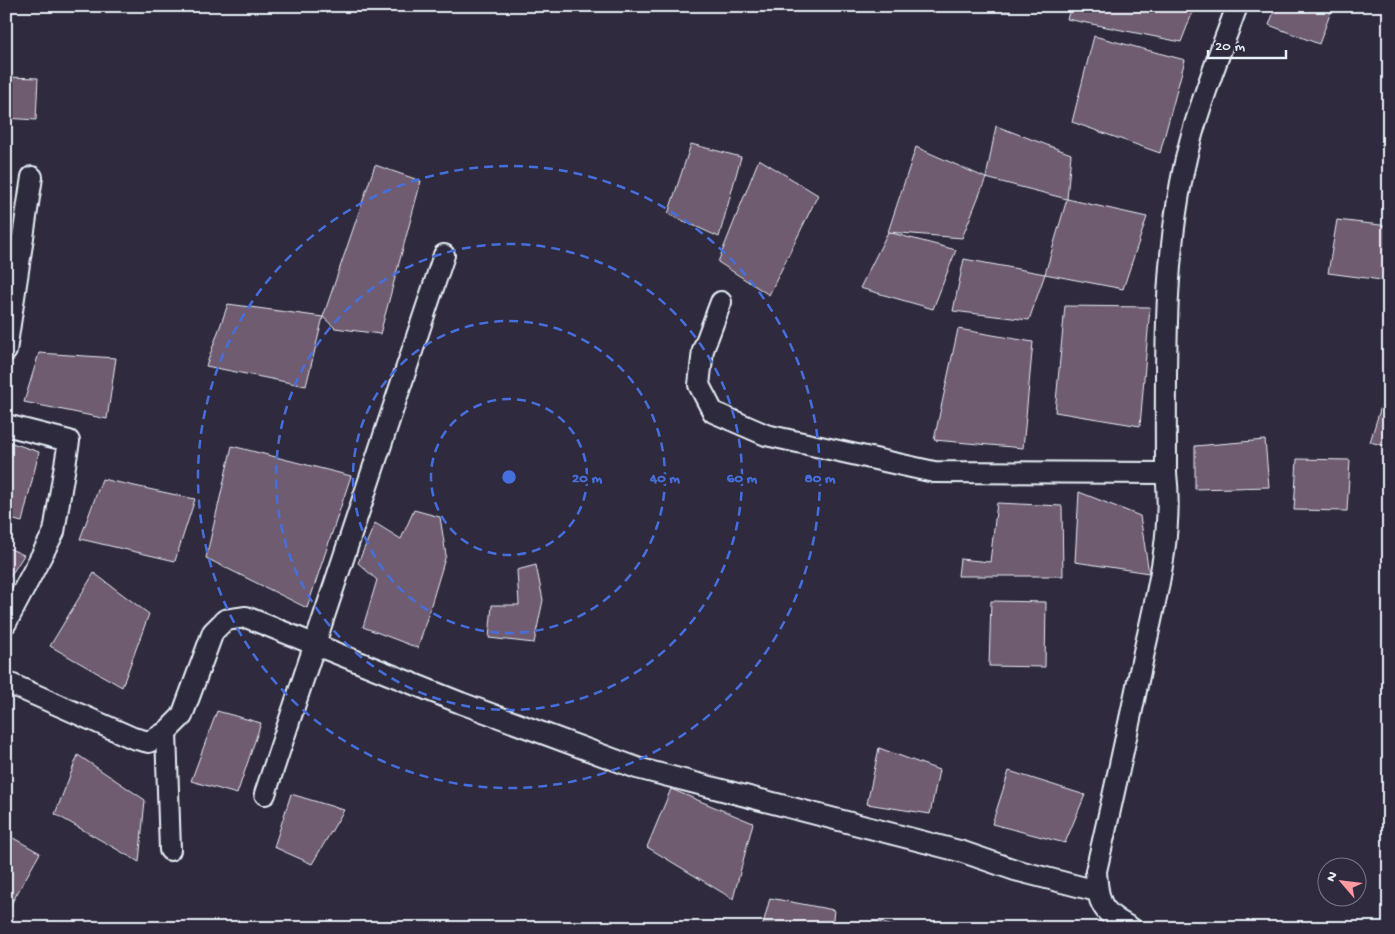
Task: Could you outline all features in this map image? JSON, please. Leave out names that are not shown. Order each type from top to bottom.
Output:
[{"type":"street","points":[[1131,928],[1105,911],[1097,891],[1096,871],[1160,577],[1169,496],[1166,473],[1166,309],[1175,220],[1190,142],[1237,6]]},
{"type":"street","points":[[6,351],[32,177]]},
{"type":"street","points":[[265,794],[444,255]]},
{"type":"street","points":[[721,302],[703,350],[699,384],[713,412],[766,435],[934,472],[1166,473]]},
{"type":"street","points":[[6,425],[69,441],[54,532],[6,623]]},
{"type":"street","points":[[6,682],[133,738],[149,742],[166,732],[182,716],[213,632],[225,620],[246,618],[461,703],[637,768],[963,852],[1015,870],[1097,891]]},
{"type":"street","points":[[166,732],[170,850]]},
{"type":"building","points":[[973,6],[1011,6],[1010,11]]},
{"type":"building","points":[[1071,6],[1195,6],[1181,42],[1067,19]]},
{"type":"building","points":[[1276,6],[1333,6],[1319,44],[1269,25]]},
{"type":"building","points":[[1094,36],[1185,60],[1160,153],[1072,122]]},
{"type":"building","points":[[7,77],[38,78],[36,120],[6,118]]},
{"type":"building","points":[[996,126],[1071,154],[1067,199],[986,178]]},
{"type":"building","points":[[691,144],[741,157],[719,237],[668,214]]},
{"type":"building","points":[[916,147],[986,178],[962,238],[888,232]]},
{"type":"building","points":[[759,159],[818,195],[769,295],[718,262]]},
{"type":"building","points":[[375,165],[421,181],[380,334],[335,328],[323,317]]},
{"type":"building","points":[[1067,199],[1147,217],[1123,289],[1045,274]]},
{"type":"building","points":[[1337,220],[1389,226],[1389,281],[1328,273]]},
{"type":"building","points":[[888,232],[956,250],[933,309],[860,288]]},
{"type":"building","points":[[964,259],[1045,274],[1029,320],[953,311]]},
{"type":"building","points":[[228,304],[323,317],[306,386],[206,366]]},
{"type":"building","points":[[1065,306],[1150,307],[1140,426],[1055,412]]},
{"type":"building","points":[[958,329],[1033,342],[1023,448],[934,440]]},
{"type":"building","points":[[39,353],[116,358],[107,419],[24,402]]},
{"type":"building","points":[[1387,387],[1389,387],[1389,447],[1370,442]]},
{"type":"building","points":[[1265,440],[1269,487],[1195,489],[1195,446]]},
{"type":"building","points":[[6,441],[39,452],[22,522],[6,518]]},
{"type":"building","points":[[232,446],[351,476],[307,608],[206,558]]},
{"type":"building","points":[[1297,459],[1350,460],[1347,511],[1294,510]]},
{"type":"building","points":[[102,479],[195,499],[175,561],[80,539]]},
{"type":"building","points":[[1079,492],[1140,516],[1149,573],[1075,562]]},
{"type":"building","points":[[997,503],[1062,506],[1063,576],[958,576],[960,559],[990,562]]},
{"type":"building","points":[[414,510],[440,517],[446,555],[418,648],[363,627],[377,580],[358,563],[375,523],[401,539]]},
{"type":"building","points":[[6,547],[24,555],[6,583]]},
{"type":"building","points":[[536,565],[543,600],[534,643],[489,638],[492,605],[519,605],[517,570]]},
{"type":"building","points":[[94,573],[149,614],[122,687],[50,646]]},
{"type":"building","points":[[991,601],[1046,602],[1045,667],[989,666]]},
{"type":"building","points":[[217,711],[261,723],[237,794],[191,781]]},
{"type":"building","points":[[879,748],[939,770],[930,814],[867,804]]},
{"type":"building","points":[[78,755],[145,800],[139,862],[55,814]]},
{"type":"building","points":[[1009,771],[1085,795],[1065,843],[992,824]]},
{"type":"building","points":[[671,789],[753,823],[733,899],[647,847]]},
{"type":"building","points":[[291,794],[344,810],[312,864],[274,847]]},
{"type":"building","points":[[6,834],[40,853],[6,913]]},
{"type":"building","points":[[770,898],[834,910],[832,928],[762,928]]},
{"type":"building","points":[[873,921],[903,928],[871,928]]}]
